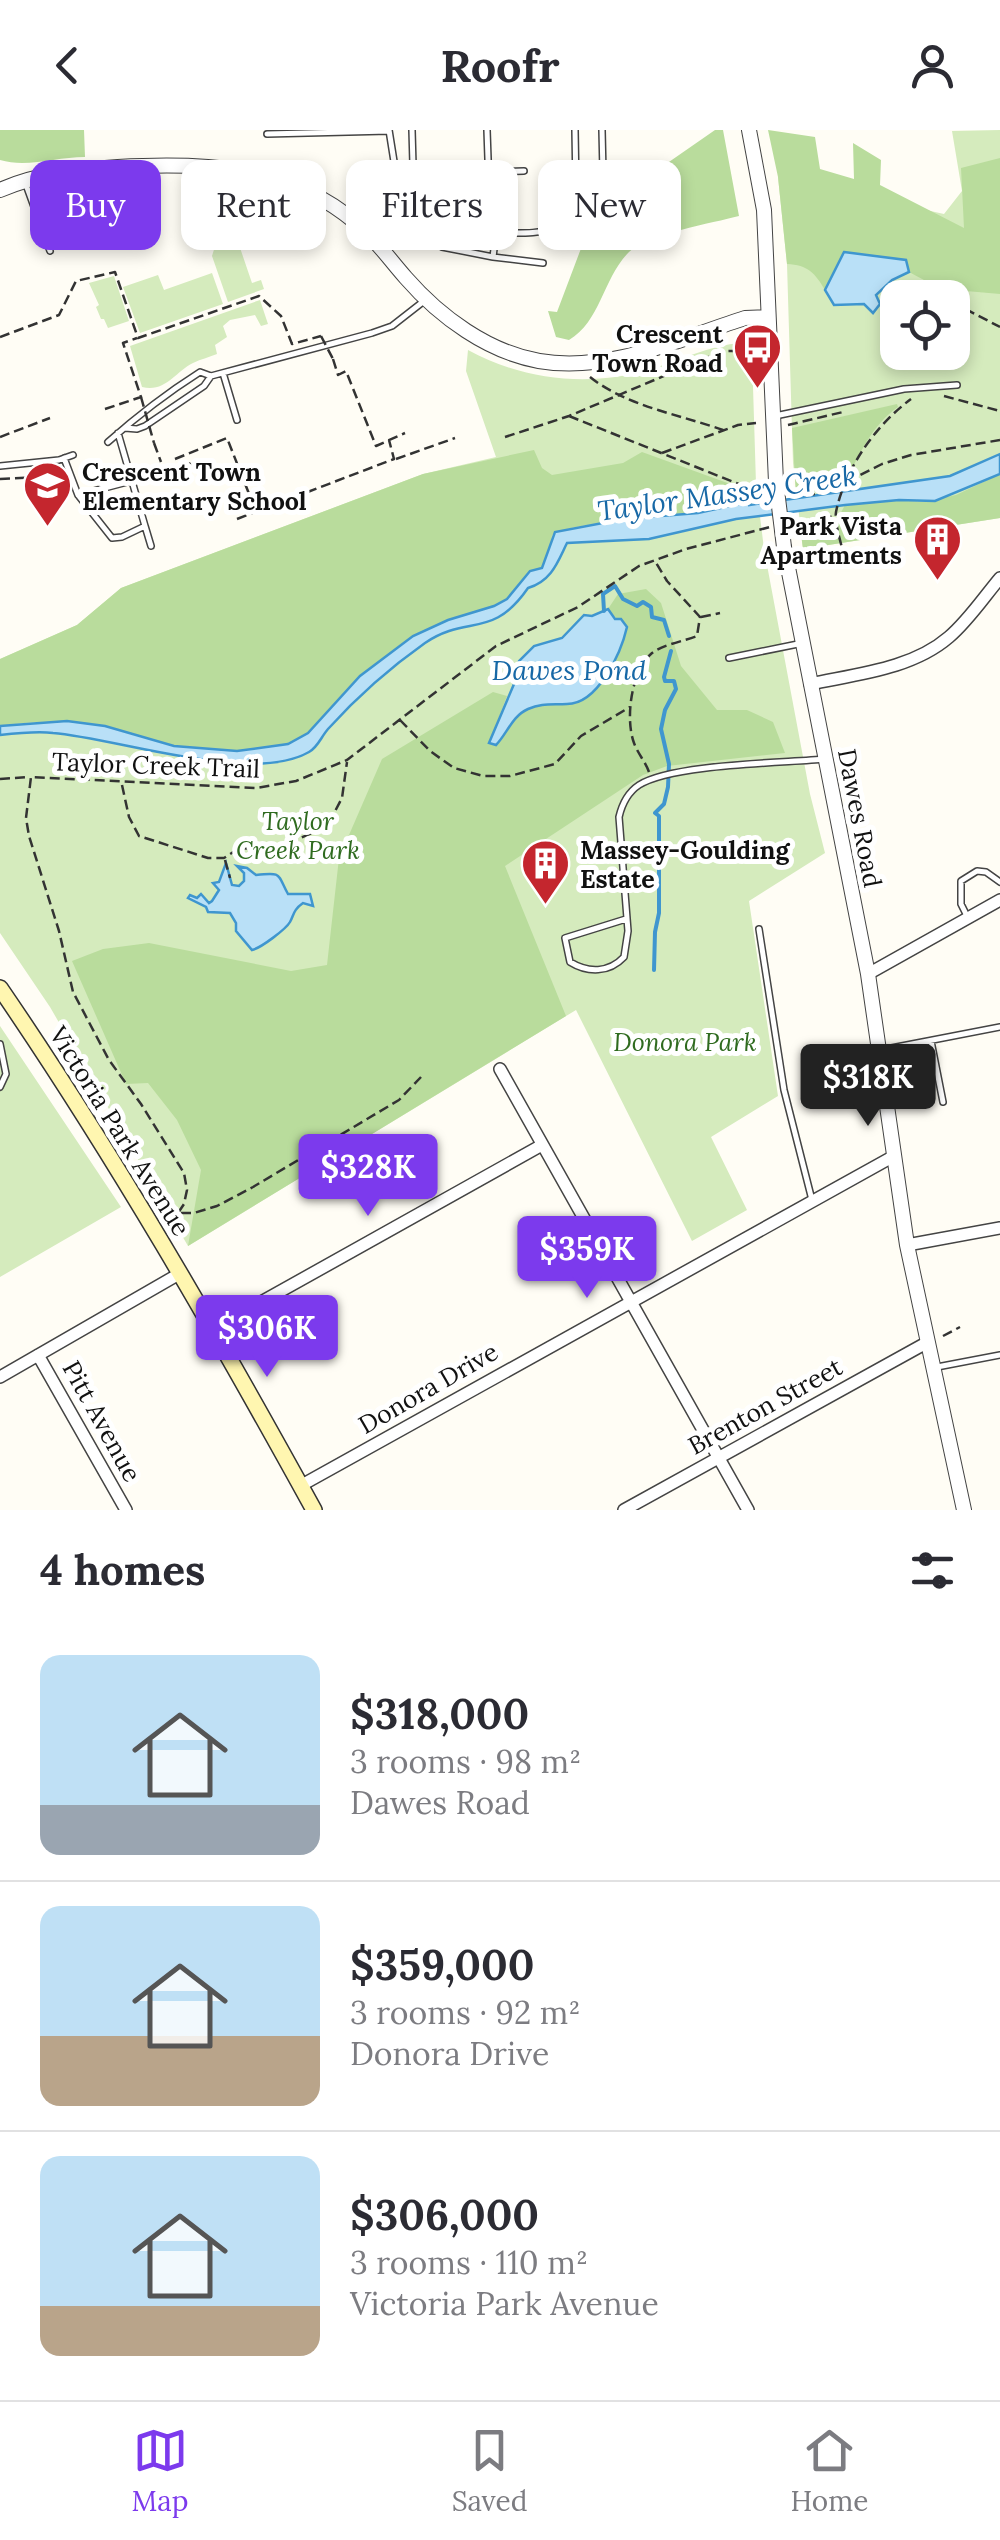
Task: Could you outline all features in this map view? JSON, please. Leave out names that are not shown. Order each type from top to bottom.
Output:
[{"type":"main road","name":"Victoria Park Avenue","points":[[0,988],[66,1084],[213,1330],[314,1510]]},
{"type":"street","name":"Dawes Road","points":[[749,130],[764,210],[772,421],[784,548],[868,974],[907,1245],[936,1339],[934,1367],[964,1510]]},
{"type":"street","points":[[0,190],[47,173],[142,166],[181,168]]},
{"type":"street","points":[[326,201],[375,240],[426,299],[458,325],[484,341],[537,361],[588,363],[634,355],[745,318],[768,317]]},
{"type":"street","points":[[810,684],[900,664],[935,648],[952,635],[1000,578]]},
{"type":"street","points":[[868,974],[1000,900]]},
{"type":"street","points":[[500,1068],[748,1510]]},
{"type":"street","points":[[213,1330],[542,1144]]},
{"type":"street","name":"Donora Drive","points":[[300,1486],[894,1156]]},
{"type":"street","points":[[907,1245],[1000,1228]]},
{"type":"street","points":[[0,1377],[179,1274]]},
{"type":"street","name":"Brenton Street","points":[[624,1510],[936,1339]]},
{"type":"street","name":"Pitt Avenue","points":[[38,1355],[126,1510]]},
{"type":"lane","points":[[268,134],[390,130],[394,160]]},
{"type":"lane","points":[[412,130],[413,160]]},
{"type":"lane","points":[[487,130],[488,160]]},
{"type":"lane","points":[[575,130],[576,160]]},
{"type":"lane","points":[[602,130],[603,160]]},
{"type":"lane","points":[[518,171],[524,171]]},
{"type":"lane","points":[[24,180],[50,252]]},
{"type":"lane","points":[[461,250],[543,263]]},
{"type":"lane","points":[[493,257],[494,250]]},
{"type":"lane","points":[[108,442],[130,420],[200,372],[211,376],[392,326],[426,299]]},
{"type":"lane","points":[[223,373],[237,420]]},
{"type":"lane","points":[[122,431],[145,426],[204,386],[211,376]]},
{"type":"lane","points":[[772,421],[904,389],[957,385]]},
{"type":"lane","points":[[122,431],[151,546]]},
{"type":"lane","points":[[0,466],[73,455]]},
{"type":"lane","points":[[64,458],[78,495],[112,538],[122,538],[145,526]]},
{"type":"lane","points":[[78,495],[188,466]]},
{"type":"lane","points":[[729,658],[802,644]]},
{"type":"lane","points":[[626,919],[565,938],[570,962],[598,970],[619,962],[627,948],[626,919],[619,817],[624,799],[631,791],[654,779],[720,766],[825,760]]},
{"type":"lane","points":[[968,917],[961,904],[962,881],[976,871],[986,872],[1000,882]]},
{"type":"lane","points":[[760,929],[784,1090],[812,1200]]},
{"type":"lane","points":[[878,1051],[1000,1028]]},
{"type":"lane","points":[[931,1041],[943,1102]]},
{"type":"lane","points":[[0,1044],[6,1074],[0,1087]]},
{"type":"lane","points":[[934,1367],[1000,1355]]},
{"type":"path","points":[[0,338],[59,315],[76,280],[115,272],[138,338]]},
{"type":"path","points":[[162,465],[123,343],[259,296],[280,316],[292,344],[321,336],[338,375],[346,370],[376,446],[405,433]]},
{"type":"path","points":[[970,312],[1000,328]]},
{"type":"path","points":[[505,437],[569,416],[723,351],[754,351]]},
{"type":"path","points":[[590,377],[621,394],[724,430]]},
{"type":"path","points":[[943,396],[1000,411]]},
{"type":"path","points":[[105,409],[141,397]]},
{"type":"path","points":[[844,560],[835,516],[874,432],[913,398],[902,399]]},
{"type":"path","points":[[772,421],[858,409]]},
{"type":"path","points":[[569,416],[746,488],[750,502],[768,500]]},
{"type":"path","points":[[0,437],[50,418]]},
{"type":"path","points":[[661,454],[724,430],[756,423]]},
{"type":"path","points":[[175,459],[226,438],[256,511]]},
{"type":"path","points":[[237,519],[455,438]]},
{"type":"path","points":[[389,440],[394,460]]},
{"type":"path","points":[[787,498],[846,486],[882,464],[912,455],[1000,440]]},
{"type":"path","points":[[0,479],[56,476]]},
{"type":"path","points":[[787,524],[835,516]]},
{"type":"path","name":"Taylor Creek Trail","points":[[179,1213],[186,1190],[178,1162],[108,1060],[73,992],[29,836],[26,818],[31,778],[256,788],[296,781],[347,760],[496,646],[578,607],[639,566],[772,527]]},
{"type":"path","points":[[654,559],[666,581],[700,617]]},
{"type":"path","points":[[700,617],[720,613]]},
{"type":"path","points":[[654,779],[634,743],[630,718],[640,672],[652,653],[697,636],[700,617]]},
{"type":"path","points":[[400,720],[430,751],[454,768],[483,776],[510,776],[555,764],[581,736],[632,706]]},
{"type":"path","points":[[121,782],[129,818],[139,836],[198,856],[224,858],[238,850],[282,846],[319,830],[342,798],[347,760]]},
{"type":"path","points":[[0,779],[31,778]]},
{"type":"path","points":[[224,858],[230,878]]},
{"type":"path","points":[[156,1235],[168,1228],[179,1213],[216,1206],[400,1100],[421,1076]]},
{"type":"path","points":[[936,1339],[960,1327]]},
{"type":"green space","points":[[0,130],[84,130],[85,157],[30,163],[0,160]]},
{"type":"green space","points":[[715,130],[723,130],[739,216],[681,231],[681,160],[672,160]]},
{"type":"green space","points":[[768,130],[815,137],[820,169],[854,179],[853,143],[881,160],[880,185],[964,228],[961,168],[1000,158],[1000,294],[970,291],[970,280],[924,280],[909,272],[906,260],[844,252],[825,290],[810,271],[787,264],[778,177]]},
{"type":"green space","points":[[1000,130],[1000,518],[803,549],[793,463],[787,264],[778,177],[944,214],[962,191],[952,131]]},
{"type":"green space","points":[[214,250],[241,250],[252,283],[261,280],[264,289],[228,302],[212,256]]},
{"type":"green space","points":[[580,250],[632,250],[620,262],[588,322],[569,340],[556,337],[548,311],[557,312]]},
{"type":"green space","points":[[212,273],[223,304],[140,333],[123,287],[158,275],[164,290]]},
{"type":"green space","points":[[114,276],[129,321],[108,328],[89,283]]},
{"type":"green space","points":[[260,300],[268,324],[261,326],[255,315],[230,320],[223,326],[227,337],[215,345],[217,354],[193,363],[157,387],[142,387],[130,346]]},
{"type":"green space","name":"Taylor Creek Park","points":[[741,343],[752,354],[756,484],[764,549],[810,794],[825,853],[749,901],[778,1096],[711,1137],[747,1210],[692,1241],[576,1010],[188,1246],[50,1007],[0,933],[0,659],[77,625],[121,588],[423,474],[496,457],[466,371],[468,350],[534,374],[581,379],[628,375]]},
{"type":"green space","points":[[897,404],[867,441],[845,483],[796,495],[792,428]]},
{"type":"green space","points":[[534,450],[542,468],[552,475],[623,463],[642,452],[744,489],[747,502],[579,526],[552,535],[542,568],[530,571],[507,599],[448,620],[308,733],[278,746],[241,751],[203,750],[89,724],[0,726],[0,659],[77,625],[121,588],[423,474]]},
{"type":"green space","points":[[1000,474],[1000,518],[803,549],[800,527],[837,520],[845,505],[922,502],[956,495]]},
{"type":"green space","points":[[646,589],[661,603],[681,666],[717,710],[747,710],[773,722],[785,753],[667,766],[643,775],[505,866],[566,1016],[188,1246],[201,1170],[177,1120],[148,1083],[126,1084],[72,961],[103,949],[149,943],[291,971],[327,965],[339,858],[382,759],[493,692],[507,696],[489,743],[531,708],[587,698],[624,638],[618,620],[608,609],[618,594]]},
{"type":"green space","points":[[0,1026],[121,1207],[0,1277]]},
{"type":"water","points":[[844,252],[906,260],[909,272],[892,280],[880,280],[876,295],[880,304],[873,313],[864,304],[834,305],[825,290]]},
{"type":"water","points":[[1000,454],[1000,474],[935,501],[845,505],[736,519],[649,539],[567,543],[549,575],[528,588],[503,614],[491,621],[440,634],[425,643],[362,694],[312,750],[284,761],[220,762],[53,733],[0,735],[0,726],[67,721],[105,726],[174,746],[237,751],[288,744],[308,733],[360,676],[413,636],[507,599],[530,571],[542,568],[555,532],[624,519],[698,513],[748,502],[749,505],[950,476]]},
{"type":"water","name":"Dawes Pond","points":[[608,609],[627,627],[614,663],[598,686],[578,702],[543,705],[522,712],[496,745],[489,743],[514,684],[519,661],[534,646],[562,638],[584,615]]},
{"type":"water","points":[[226,863],[232,885],[239,886],[244,881],[244,873],[237,866],[256,875],[275,874],[288,894],[310,894],[313,906],[303,903],[284,929],[252,950],[236,931],[230,913],[208,912],[188,898],[201,894],[209,903],[212,901],[219,890],[213,883],[219,882]]},
{"type":"waterway","points":[[604,611],[603,594],[615,586],[623,599],[651,607],[652,617],[664,620],[669,636]]},
{"type":"waterway","points":[[654,970],[659,913],[659,816],[655,813],[664,804],[668,787],[669,764],[661,729],[676,689],[674,681],[665,681],[664,677],[671,651]]},
{"type":"place","name":"Crescent Town Road","points":[[758,390]]},
{"type":"place","name":"Crescent Town Elementary School","points":[[47,528]]},
{"type":"place","name":"Park Vista Apartments","points":[[937,582]]},
{"type":"place","name":"Massey-Goulding Estate","points":[[545,906]]},
{"type":"water label","name":"Taylor Massey Creek","points":[[727,493]]},
{"type":"park label","name":"Donora Park","points":[[685,1042]]}]
